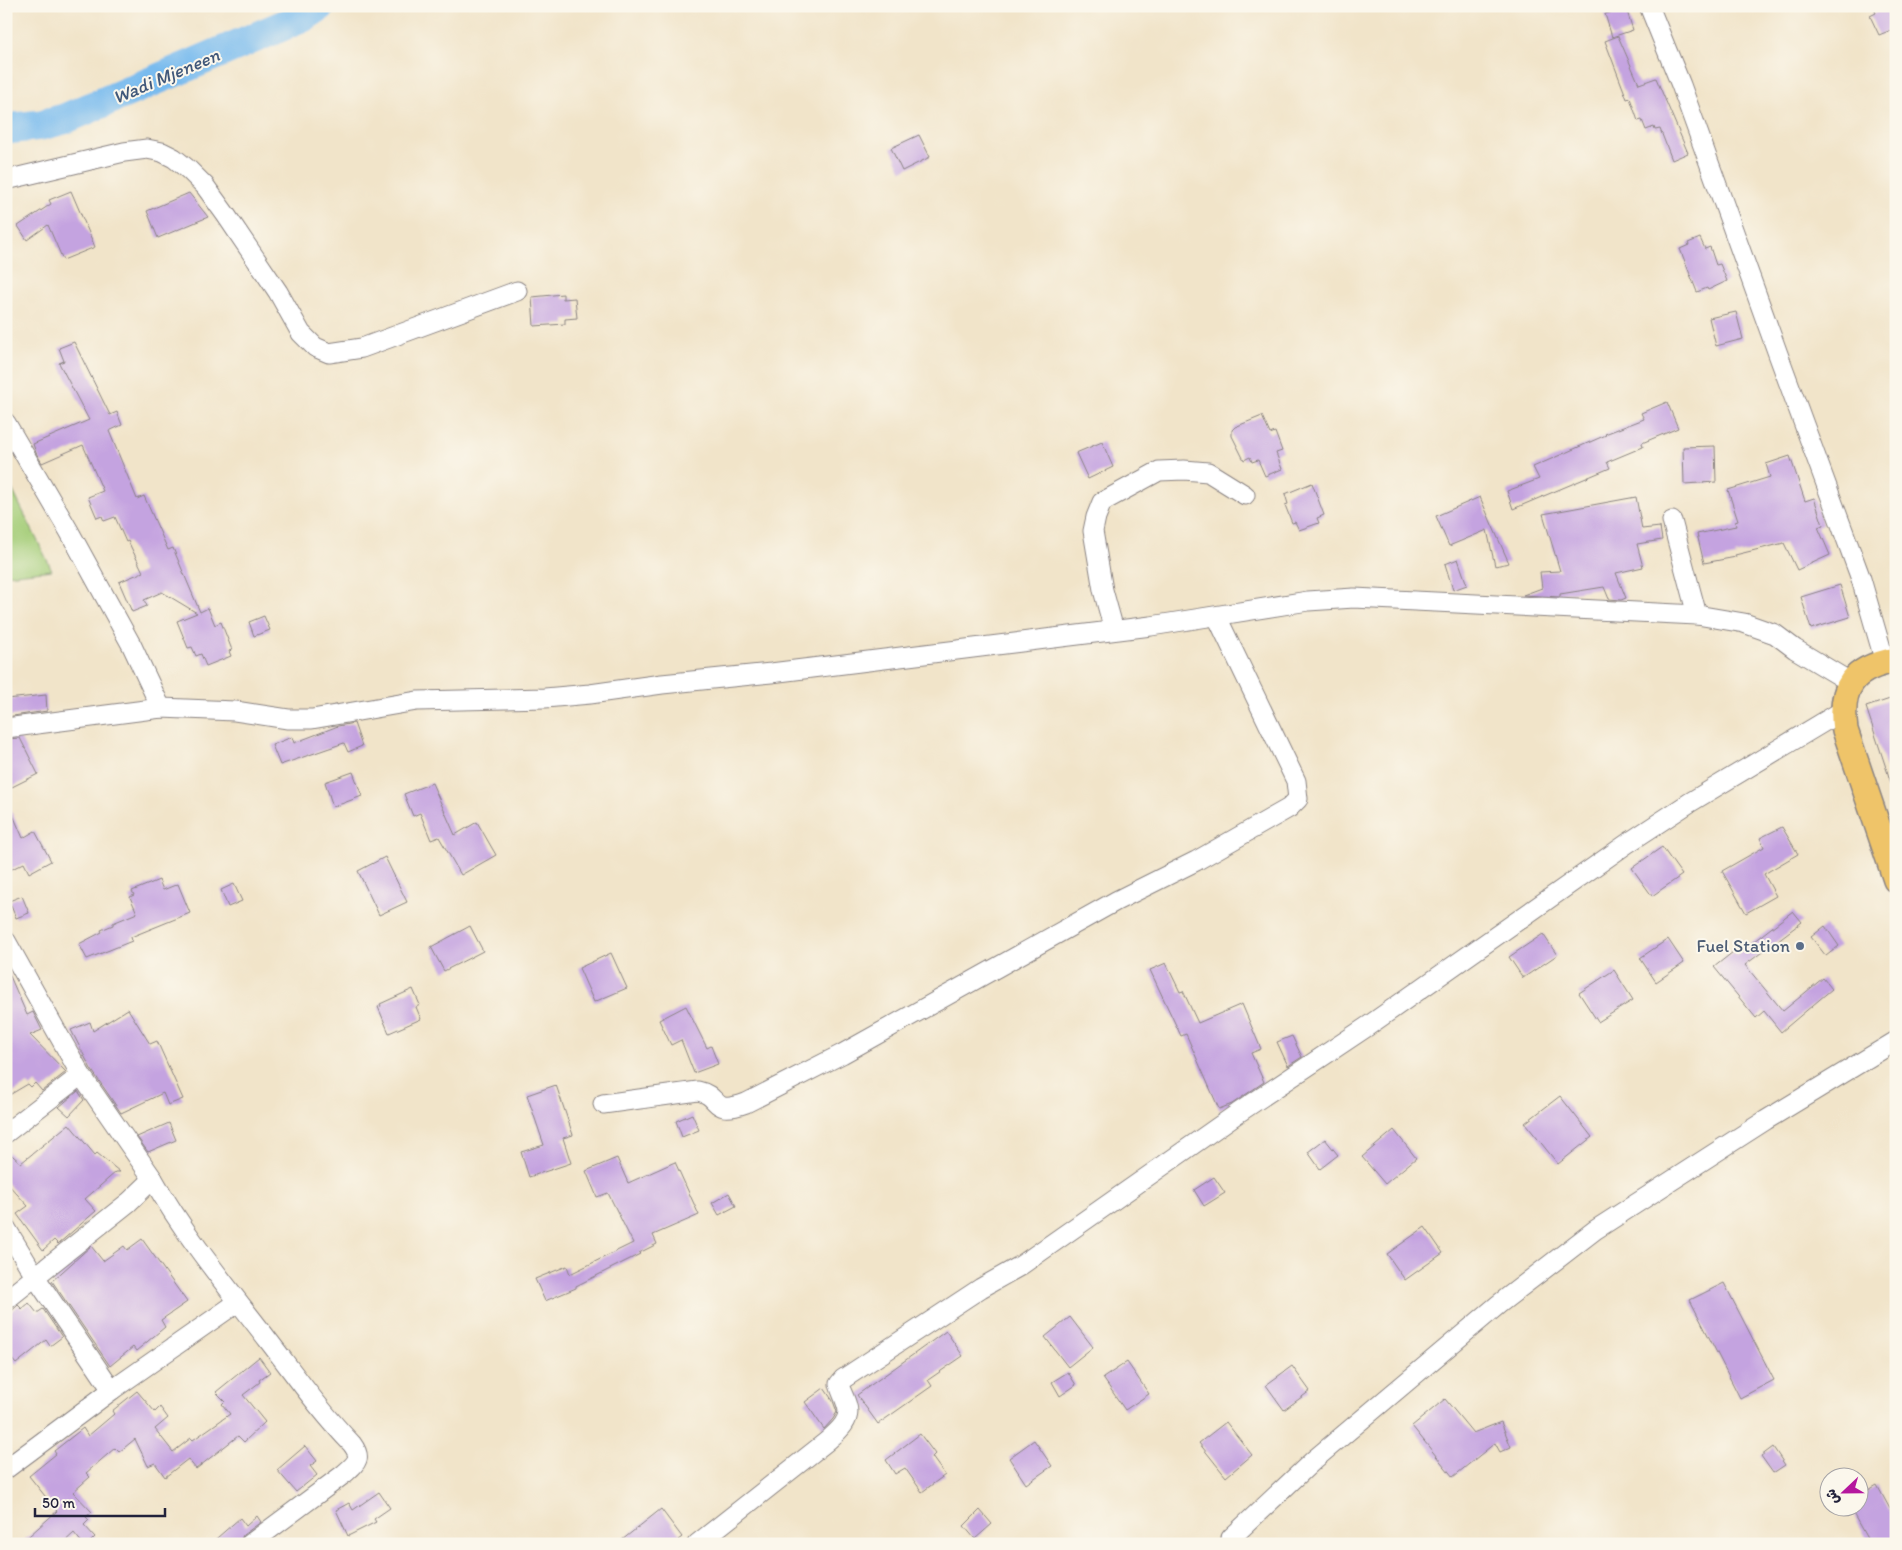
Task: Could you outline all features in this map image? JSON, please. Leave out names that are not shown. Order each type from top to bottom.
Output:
[{"type":"main road","points":[[1890,661],[1856,675],[1846,691],[1842,711],[1845,730],[1896,880]]},
{"type":"street","points":[[1649,6],[1681,85],[1890,661]]},
{"type":"street","points":[[6,180],[124,152],[147,149],[162,152],[174,158],[205,186],[278,292],[301,333],[315,347],[329,352],[362,348],[516,290]]},
{"type":"street","points":[[6,422],[132,646],[161,708]]},
{"type":"street","points":[[1114,630],[1103,590],[1093,531],[1102,502],[1159,471],[1184,470],[1208,472],[1245,495]]},
{"type":"street","points":[[1672,520],[1698,615]]},
{"type":"street","points":[[6,728],[161,708],[235,711],[288,719],[312,719],[417,701],[537,699],[590,694],[1114,630],[1217,617],[1308,602],[1354,598],[1698,615],[1744,623],[1774,634],[1850,682]]},
{"type":"street","points":[[603,1104],[698,1091],[704,1092],[724,1108],[732,1108],[746,1103],[842,1054],[1116,901],[1196,861],[1289,808],[1298,799],[1296,781],[1217,617]]},
{"type":"street","points":[[698,1544],[835,1434],[846,1421],[848,1413],[848,1407],[839,1384],[843,1379],[981,1288],[1020,1266],[1238,1113],[1368,1026],[1628,843],[1689,803],[1842,711]]},
{"type":"street","points":[[6,941],[81,1075],[153,1179],[166,1202],[238,1302],[358,1453],[356,1463],[339,1479],[250,1544]]},
{"type":"street","points":[[1231,1544],[1231,1538],[1315,1459],[1499,1304],[1595,1230],[1766,1120],[1896,1041]]},
{"type":"street","points":[[6,1133],[81,1075]]},
{"type":"street","points":[[6,1300],[129,1202],[153,1179]]},
{"type":"street","points":[[6,1228],[36,1278],[112,1390]]},
{"type":"street","points":[[6,1469],[112,1390],[238,1302]]},
{"type":"green space","points":[[6,477],[52,570],[6,575]]},
{"type":"building","points":[[1873,6],[1896,6],[1896,28],[1879,35],[1870,16],[1876,13]]},
{"type":"building","points":[[1626,8],[1633,30],[1612,37],[1605,14]]},
{"type":"building","points":[[1618,36],[1639,84],[1656,78],[1688,153],[1672,160],[1660,129],[1655,130],[1654,127],[1646,130],[1642,120],[1638,121],[1630,98],[1627,99],[1605,41]]},
{"type":"building","points":[[919,135],[930,157],[902,171],[891,148]]},
{"type":"building","points":[[71,191],[95,247],[63,260],[48,225],[27,240],[18,226],[51,204],[49,200]]},
{"type":"building","points":[[189,193],[208,217],[158,238],[147,211]]},
{"type":"building","points":[[1700,238],[1705,249],[1710,247],[1716,265],[1720,264],[1727,281],[1708,290],[1707,288],[1697,292],[1680,249]]},
{"type":"building","points":[[563,294],[563,299],[575,298],[577,318],[565,319],[565,324],[534,326],[532,297]]},
{"type":"building","points":[[1736,312],[1743,339],[1716,346],[1709,318]]},
{"type":"building","points":[[74,342],[110,415],[117,412],[122,425],[109,431],[137,499],[144,496],[168,550],[173,548],[200,612],[208,608],[215,625],[221,622],[232,650],[229,651],[231,656],[206,666],[201,654],[196,656],[192,647],[188,648],[177,621],[197,613],[162,592],[144,600],[147,606],[132,612],[119,582],[143,572],[128,541],[126,542],[115,517],[104,521],[102,516],[97,518],[88,497],[103,491],[83,445],[42,463],[36,453],[33,444],[89,420],[59,363],[64,361],[59,348]]},
{"type":"building","points":[[1667,402],[1678,428],[1642,443],[1643,447],[1607,462],[1610,468],[1513,509],[1507,491],[1539,479],[1533,467],[1605,434],[1644,419],[1641,413]]},
{"type":"building","points":[[1262,416],[1270,434],[1275,432],[1282,451],[1276,453],[1282,469],[1265,476],[1258,460],[1252,462],[1250,457],[1244,460],[1232,436],[1232,430],[1235,427]]},
{"type":"building","points":[[1102,442],[1113,467],[1088,479],[1076,453]]},
{"type":"building","points":[[1715,446],[1716,482],[1684,484],[1683,447]]},
{"type":"building","points":[[1790,456],[1805,501],[1814,498],[1823,525],[1818,527],[1830,555],[1797,570],[1784,543],[1735,555],[1736,557],[1704,563],[1697,534],[1736,526],[1735,522],[1738,521],[1728,490],[1770,477],[1766,464]]},
{"type":"building","points":[[1312,483],[1324,515],[1317,518],[1319,523],[1299,530],[1295,522],[1292,523],[1285,505],[1288,504],[1285,494]]},
{"type":"building","points":[[1480,497],[1509,563],[1495,566],[1487,530],[1449,546],[1436,516]]},
{"type":"building","points":[[1636,497],[1642,529],[1660,527],[1662,540],[1637,544],[1643,567],[1616,573],[1626,598],[1621,600],[1609,599],[1604,587],[1560,594],[1560,597],[1523,595],[1542,588],[1540,572],[1560,571],[1543,514]]},
{"type":"building","points":[[1458,559],[1467,585],[1453,590],[1445,564]]},
{"type":"building","points":[[1840,585],[1850,617],[1811,629],[1801,597]]},
{"type":"building","points":[[264,616],[270,630],[254,636],[249,622]]},
{"type":"building","points":[[46,695],[47,711],[6,717],[6,699]]},
{"type":"building","points":[[1896,697],[1896,789],[1893,789],[1866,707]]},
{"type":"building","points":[[354,723],[362,746],[348,752],[344,743],[280,765],[272,745],[292,737],[294,743],[338,726]]},
{"type":"building","points":[[20,738],[38,774],[6,790],[6,739]]},
{"type":"building","points":[[353,772],[362,796],[333,807],[325,782]]},
{"type":"building","points":[[432,783],[455,835],[477,822],[496,855],[461,875],[439,837],[431,840],[420,813],[413,816],[404,794]]},
{"type":"building","points":[[6,799],[23,838],[35,831],[51,861],[29,873],[24,863],[6,872]]},
{"type":"building","points":[[1782,827],[1798,854],[1764,874],[1776,896],[1746,913],[1722,871],[1764,847],[1760,838]]},
{"type":"building","points":[[1662,847],[1682,875],[1652,896],[1632,868]]},
{"type":"building","points":[[385,857],[407,902],[379,915],[358,871]]},
{"type":"building","points":[[159,880],[163,890],[178,884],[190,913],[131,937],[132,941],[87,959],[79,944],[102,932],[101,930],[113,925],[113,923],[137,913],[130,897],[134,895],[132,891]]},
{"type":"building","points":[[234,884],[242,901],[228,907],[221,890]]},
{"type":"building","points":[[22,896],[29,913],[16,918],[9,901]]},
{"type":"building","points":[[1793,911],[1802,922],[1745,965],[1783,1011],[1823,978],[1832,989],[1781,1032],[1764,1011],[1756,1018],[1714,967],[1733,952],[1736,955]]},
{"type":"building","points":[[470,926],[483,951],[444,971],[431,947]]},
{"type":"building","points":[[1825,926],[1839,946],[1826,956],[1811,937]]},
{"type":"building","points":[[1543,934],[1557,955],[1523,978],[1509,957]]},
{"type":"building","points":[[1668,939],[1684,963],[1656,982],[1640,958]]},
{"type":"building","points":[[611,953],[627,988],[594,1002],[579,968]]},
{"type":"building","points":[[1166,963],[1180,992],[1183,991],[1198,1023],[1242,1004],[1261,1049],[1251,1053],[1264,1082],[1232,1104],[1219,1109],[1186,1034],[1181,1036],[1150,970]]},
{"type":"building","points":[[6,967],[27,1015],[33,1012],[42,1030],[30,1035],[66,1072],[42,1091],[35,1083],[31,1087],[28,1084],[6,1097],[6,1016],[8,1015],[6,1009]]},
{"type":"building","points":[[1614,970],[1633,1000],[1598,1022],[1579,993]]},
{"type":"building","points":[[413,989],[420,1005],[416,1007],[421,1019],[389,1033],[378,1007],[381,1006],[380,1004]]},
{"type":"building","points":[[686,1006],[707,1048],[711,1046],[718,1064],[694,1073],[681,1040],[671,1045],[659,1020]]},
{"type":"building","points":[[128,1009],[150,1044],[157,1041],[183,1099],[168,1105],[163,1093],[121,1113],[91,1069],[71,1030],[90,1022],[93,1031]]},
{"type":"building","points":[[1292,1036],[1302,1057],[1288,1066],[1277,1042]]},
{"type":"building","points":[[556,1085],[573,1135],[563,1138],[571,1163],[529,1177],[521,1152],[544,1145],[527,1095]]},
{"type":"building","points":[[78,1091],[84,1100],[69,1116],[59,1107]]},
{"type":"building","points":[[1560,1096],[1592,1137],[1558,1164],[1525,1123]]},
{"type":"building","points":[[692,1114],[699,1130],[682,1137],[676,1121]]},
{"type":"building","points":[[169,1123],[176,1140],[148,1152],[137,1137]]},
{"type":"building","points":[[69,1124],[95,1155],[97,1153],[120,1172],[116,1172],[85,1199],[96,1211],[58,1244],[54,1240],[43,1250],[17,1214],[28,1206],[6,1182],[6,1150],[21,1163]]},
{"type":"building","points":[[1394,1130],[1416,1158],[1385,1184],[1362,1157]]},
{"type":"building","points":[[1325,1139],[1338,1155],[1320,1169],[1308,1152]]},
{"type":"building","points":[[617,1158],[628,1183],[675,1162],[699,1215],[653,1235],[657,1244],[640,1254],[576,1286],[576,1288],[545,1301],[535,1279],[567,1266],[570,1274],[633,1243],[608,1193],[597,1197],[586,1171]]},
{"type":"building","points":[[1214,1177],[1225,1193],[1204,1206],[1194,1190]]},
{"type":"building","points":[[729,1193],[736,1206],[719,1215],[712,1203]]},
{"type":"building","points":[[1425,1227],[1443,1253],[1405,1280],[1387,1254]]},
{"type":"building","points":[[142,1239],[187,1302],[161,1320],[165,1327],[136,1351],[133,1347],[110,1366],[52,1281],[91,1246],[103,1261],[124,1246],[127,1250]]},
{"type":"building","points":[[1724,1283],[1774,1380],[1740,1398],[1690,1300]]},
{"type":"building","points":[[29,1303],[37,1313],[43,1309],[62,1337],[50,1346],[46,1340],[16,1364],[6,1352],[6,1316],[18,1305],[22,1309]]},
{"type":"building","points":[[1070,1317],[1093,1347],[1068,1367],[1045,1337]]},
{"type":"building","points":[[946,1331],[963,1356],[928,1380],[932,1386],[878,1424],[857,1395]]},
{"type":"building","points":[[259,1357],[270,1372],[243,1395],[265,1422],[244,1442],[238,1436],[196,1469],[188,1459],[165,1477],[155,1463],[148,1466],[135,1439],[119,1452],[115,1448],[86,1473],[90,1477],[73,1492],[92,1512],[86,1517],[89,1520],[84,1525],[95,1537],[88,1544],[83,1544],[74,1533],[62,1544],[20,1544],[57,1511],[29,1476],[56,1454],[54,1451],[83,1428],[88,1436],[114,1414],[112,1411],[137,1391],[155,1412],[160,1407],[168,1418],[155,1429],[173,1452],[191,1438],[193,1440],[230,1414],[222,1404],[225,1401],[216,1392]]},
{"type":"building","points":[[1127,1362],[1149,1394],[1125,1410],[1103,1378]]},
{"type":"building","points":[[1292,1366],[1310,1391],[1284,1410],[1266,1385]]},
{"type":"building","points":[[1068,1372],[1076,1385],[1060,1396],[1052,1382]]},
{"type":"building","points":[[824,1388],[833,1401],[837,1412],[824,1429],[805,1402]]},
{"type":"building","points":[[1445,1399],[1473,1433],[1501,1422],[1511,1447],[1500,1452],[1495,1443],[1453,1477],[1412,1426]]},
{"type":"building","points":[[1226,1422],[1252,1455],[1226,1477],[1199,1443]]},
{"type":"building","points":[[920,1434],[935,1454],[932,1457],[945,1475],[922,1492],[905,1468],[895,1474],[886,1460]]},
{"type":"building","points":[[1034,1440],[1052,1466],[1026,1484],[1009,1458]]},
{"type":"building","points":[[305,1446],[317,1461],[310,1466],[317,1475],[296,1492],[277,1470]]},
{"type":"building","points":[[1773,1447],[1785,1465],[1773,1473],[1761,1456]]},
{"type":"building","points":[[1877,1485],[1896,1520],[1896,1544],[1870,1544],[1856,1518],[1870,1518],[1870,1489]]},
{"type":"building","points":[[379,1492],[390,1508],[374,1519],[376,1522],[348,1536],[336,1510],[349,1503],[353,1510]]},
{"type":"building","points":[[661,1509],[682,1537],[673,1544],[617,1544]]},
{"type":"building","points":[[980,1510],[992,1524],[975,1539],[964,1526]]},
{"type":"building","points":[[257,1516],[261,1522],[243,1535],[239,1544],[210,1544],[240,1518],[246,1526]]},
{"type":"waterway","name":"Wadi Mjeneen","points":[[6,129],[41,125],[64,119],[303,17],[320,6]]},
{"type":"place","name":"Fuel Station","points":[[1800,946]]}]
